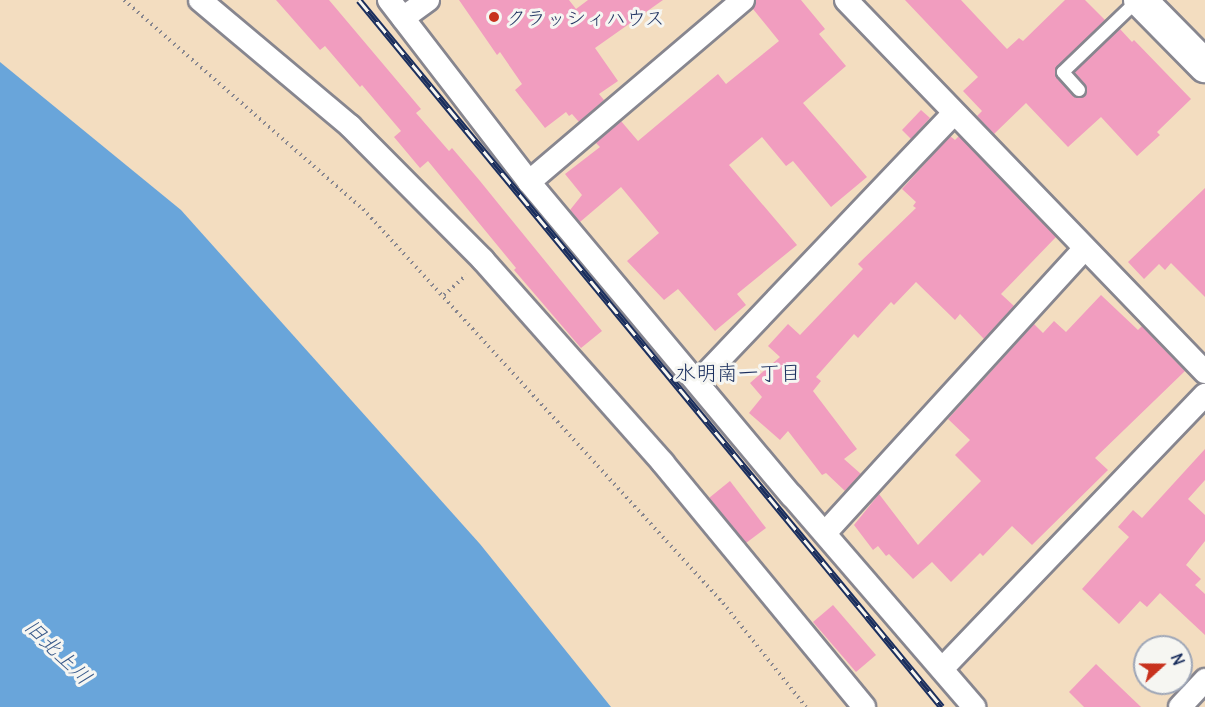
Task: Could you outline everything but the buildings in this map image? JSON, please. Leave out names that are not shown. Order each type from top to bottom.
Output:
[{"type":"street","points":[[200,0],[350,126],[483,260],[663,463],[864,707]]},
{"type":"street","points":[[389,0],[529,182],[974,707]]},
{"type":"street","points":[[403,18],[428,0]]},
{"type":"street","points":[[529,182],[743,0]]},
{"type":"street","points":[[846,0],[1205,372]]},
{"type":"street","points":[[1139,0],[1205,66]]},
{"type":"street","points":[[698,382],[954,113]]},
{"type":"street","points":[[825,533],[1084,249]]},
{"type":"street","points":[[942,669],[1205,395]]},
{"type":"street","points":[[1180,707],[1202,690]]},
{"type":"lane","points":[[1079,90],[1063,72],[1139,0]]},
{"type":"path","points":[[124,0],[363,209],[723,603],[806,707]]},
{"type":"water","name":"旧北上川","points":[[0,62],[181,210],[480,544],[611,707],[0,707]]},
{"type":"railway","points":[[359,0],[942,707]]},
{"type":"place","name":"クラッシィハウス","points":[[494,17]]},
{"type":"district","name":"水明南一丁目","points":[[738,373]]}]
